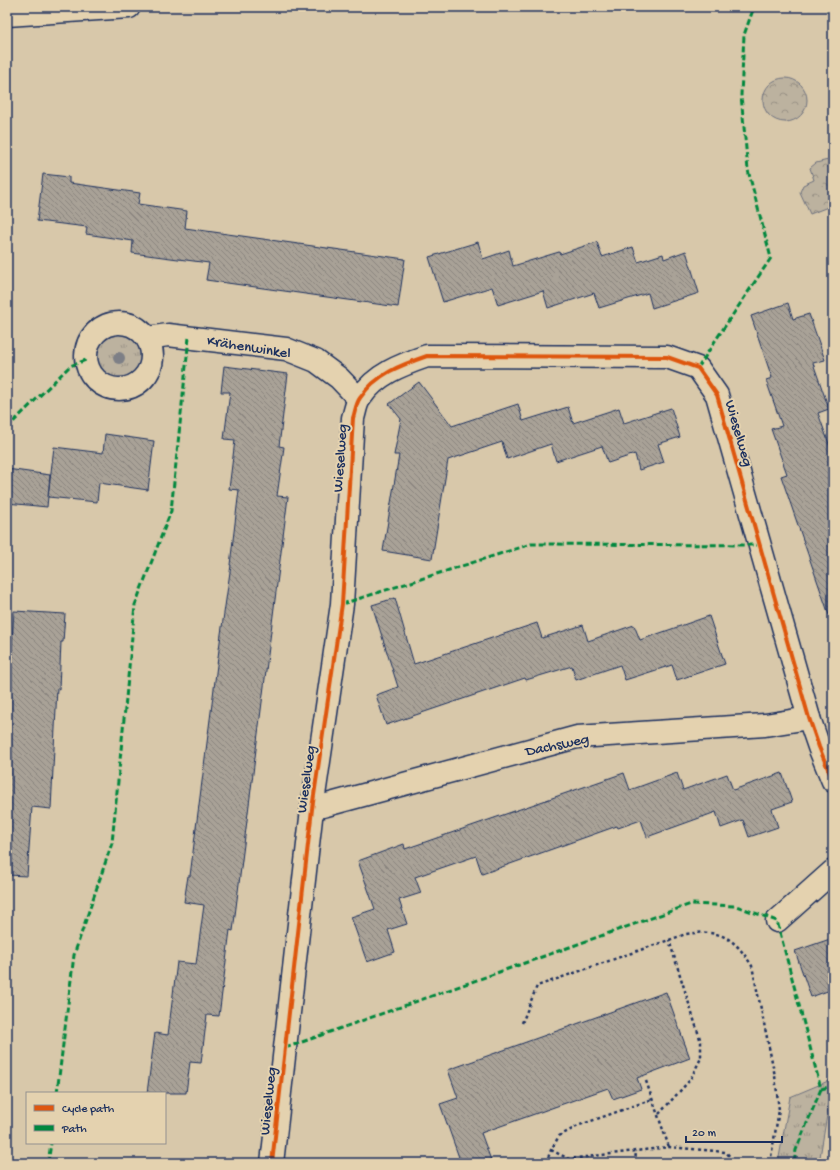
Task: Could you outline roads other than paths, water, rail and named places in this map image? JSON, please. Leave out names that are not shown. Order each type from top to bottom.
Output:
[{"type":"street","points":[[7,15],[129,7]]},
{"type":"street","name":"Krähenwinkel","points":[[147,338],[168,335],[286,349],[316,361],[339,378],[359,399]]},
{"type":"street","name":"Wieselweg","points":[[272,1163],[312,809],[342,604],[353,418],[359,399],[374,381],[399,365],[427,356],[667,357],[698,368],[716,395],[809,718],[833,781]]},
{"type":"street","name":"Dachsweg","points":[[312,809],[577,737],[765,725],[809,718]]},
{"type":"street","points":[[777,921],[833,871]]}]
